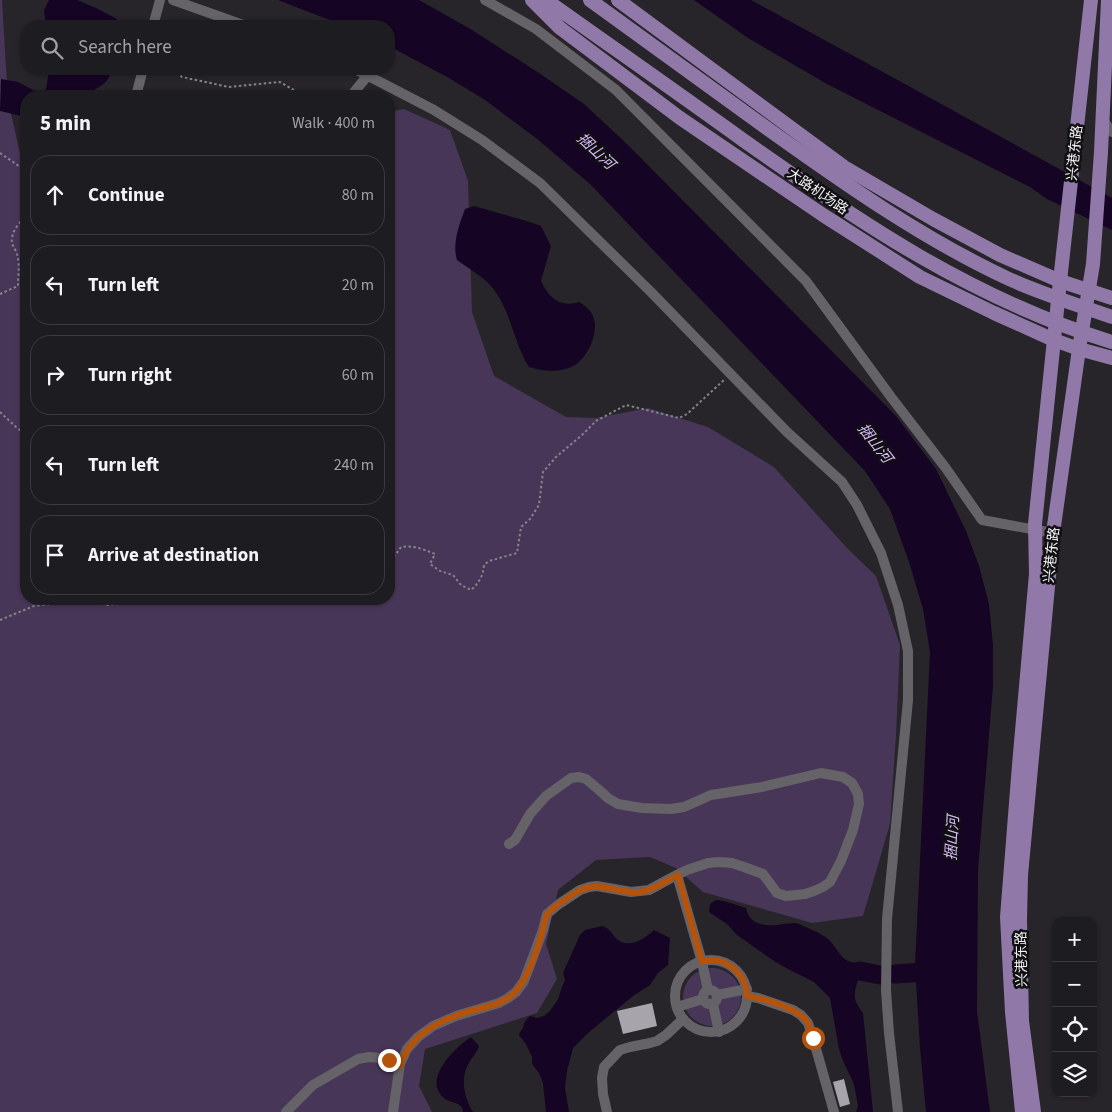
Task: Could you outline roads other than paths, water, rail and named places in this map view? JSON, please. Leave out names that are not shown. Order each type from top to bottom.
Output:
[{"type":"main road","points":[[532,0],[560,28],[680,118],[823,215],[920,277],[1054,340],[1112,358]]},
{"type":"main road","name":"大路机场路","points":[[546,0],[824,196],[914,253],[999,299],[1052,321],[1112,342]]},
{"type":"main road","name":"大路机场路","points":[[590,0],[844,183],[908,224],[966,258],[1017,282],[1112,317]]},
{"type":"main road","points":[[618,0],[844,167],[933,219],[1000,255],[1060,281],[1112,298]]},
{"type":"main road","name":"兴港东路","points":[[1022,1112],[1012,1012],[1007,917],[1018,766],[1036,574],[1035,530],[1091,0]]},
{"type":"main road","name":"兴港东路","points":[[1034,1112],[1022,1021],[1021,875],[1053,533],[1093,264],[1101,152],[1108,0]]},
{"type":"street","points":[[155,20],[160,0]]},
{"type":"street","points":[[174,0],[229,20]]},
{"type":"street","points":[[485,0],[536,29],[616,90],[806,281],[891,397],[945,466],[982,520],[1053,533]]},
{"type":"street","points":[[138,90],[141,75]]},
{"type":"street","points":[[356,90],[368,75],[434,110],[482,140],[540,183],[651,292],[787,432],[842,482],[857,505],[881,554],[898,605],[908,651],[908,700],[887,919],[886,990],[898,1112]]},
{"type":"street","points":[[1102,119],[1112,132]]},
{"type":"street","points":[[393,1112],[400,1066],[407,1049],[418,1037],[433,1026],[456,1016],[499,1003],[516,992],[524,981],[530,966],[547,914],[559,904],[580,890],[589,887],[597,886],[639,892],[650,890],[678,875],[708,863],[719,862],[732,863],[763,874],[777,893],[786,896],[814,892],[830,882],[842,860],[853,830],[859,804],[858,794],[852,783],[844,777],[821,773],[762,787],[711,795],[684,807],[671,809],[642,808],[618,804],[586,779],[579,776],[570,778],[546,796],[530,814],[515,840],[508,844]]},
{"type":"street","points":[[678,875],[719,1032]]},
{"type":"street","points":[[706,960],[718,960],[729,964],[738,972],[745,982],[747,992],[747,1005],[742,1016],[734,1025],[723,1031],[710,1033],[698,1031],[683,1019],[677,1007],[675,992],[685,971],[695,964],[706,960]]},
{"type":"street","points":[[677,1007],[710,997],[747,992],[801,1015],[808,1023],[816,1046],[834,1112]]},
{"type":"street","points":[[607,1112],[602,1094],[604,1067],[620,1050],[657,1041],[683,1019]]},
{"type":"street","points":[[286,1112],[313,1085],[358,1059],[380,1058],[400,1066]]},
{"type":"water","points":[[49,0],[77,0],[117,19],[45,20],[44,10]]},
{"type":"water","name":"捆山河","points":[[278,0],[419,0],[472,30],[584,104],[628,145],[896,416],[936,469],[966,531],[979,566],[989,604],[993,645],[993,686],[978,870],[977,1011],[990,1112],[926,1112],[915,965],[930,652],[923,609],[890,509],[865,471],[590,184],[536,138],[485,100],[395,49],[395,20],[330,20]]},
{"type":"water","points":[[694,0],[751,0],[894,78],[1112,198],[1112,230],[1047,199],[1030,187],[827,84],[748,38]]},
{"type":"water","points":[[48,75],[110,75],[105,82],[95,90],[44,90],[46,89]]},
{"type":"water","points":[[1,79],[18,82],[33,90],[20,90],[20,116],[0,111]]},
{"type":"water","points":[[474,206],[541,226],[551,246],[541,281],[544,287],[551,296],[560,302],[566,304],[579,302],[590,311],[594,319],[595,331],[591,345],[584,357],[575,365],[570,368],[552,371],[529,367],[498,295],[483,279],[457,260],[455,248],[461,221],[465,209]]},
{"type":"water","points":[[716,900],[746,908],[751,919],[760,924],[799,924],[824,936],[849,961],[855,963],[863,962],[863,977],[858,980],[855,997],[863,1013],[873,1112],[856,1112],[858,1106],[854,1084],[839,1049],[830,998],[814,982],[774,961],[737,935],[727,924],[709,912],[710,904]]},
{"type":"water","points":[[602,926],[624,943],[640,940],[654,930],[670,938],[668,965],[658,973],[650,985],[633,996],[588,1033],[573,1048],[565,1088],[569,1112],[546,1112],[543,1083],[539,1073],[532,1064],[532,1057],[526,1044],[519,1035],[525,1021],[530,1016],[537,1018],[544,1016],[558,999],[565,980],[563,973],[580,935],[585,930]]},
{"type":"water","points":[[471,1037],[479,1046],[466,1069],[464,1088],[473,1112],[463,1112],[461,1106],[443,1097],[438,1089],[437,1081],[439,1072],[450,1055]]},
{"type":"waterway","points":[[860,971],[880,975]]},
{"type":"waterway","points":[[895,974],[940,971]]}]
